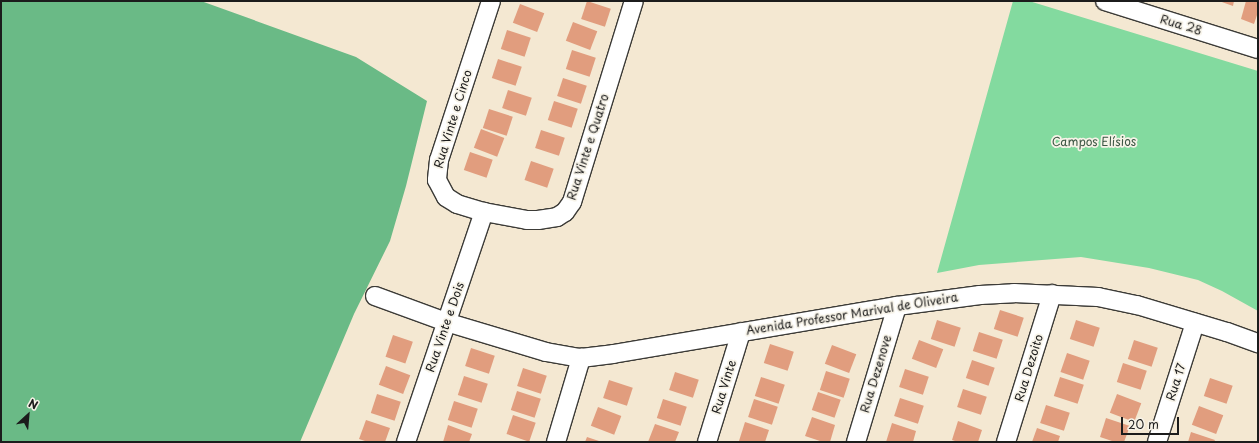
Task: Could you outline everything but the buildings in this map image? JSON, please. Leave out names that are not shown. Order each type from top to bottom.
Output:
[{"type":"street","name":"Rua Vinte e Cinco","points":[[484,212],[457,204],[446,197],[439,186],[436,174],[439,160],[491,1]]},
{"type":"street","name":"Rua Vinte e Quatro","points":[[484,212],[527,220],[545,220],[557,217],[569,207],[634,1]]},
{"type":"street","name":"Rua 28","points":[[1105,1],[1258,49]]},
{"type":"street","name":"Rua Vinte e Dois","points":[[406,442],[484,212]]},
{"type":"street","name":"Avenida Professor Marival de Oliveira","points":[[375,296],[446,322],[546,352],[581,358],[613,354],[897,306],[986,294],[1014,292],[1098,297],[1137,305],[1227,332],[1258,343]]},
{"type":"street","name":"Rua Dezoito","points":[[1006,442],[1052,294]]},
{"type":"street","name":"Rua Dezenove","points":[[856,442],[897,306]]},
{"type":"street","name":"Rua 17","points":[[1157,442],[1195,323]]},
{"type":"street","name":"Rua Vinte","points":[[707,442],[741,332]]},
{"type":"street","points":[[556,442],[581,358]]},
{"type":"green space","points":[[1,1],[201,1],[356,57],[427,101],[406,186],[390,241],[354,314],[300,442],[1,442]]},
{"type":"green space","name":"Campos Elísios","points":[[1013,1],[1029,1],[1258,71],[1258,311],[1222,291],[1198,280],[1149,268],[1081,257],[979,265],[937,273]]}]
